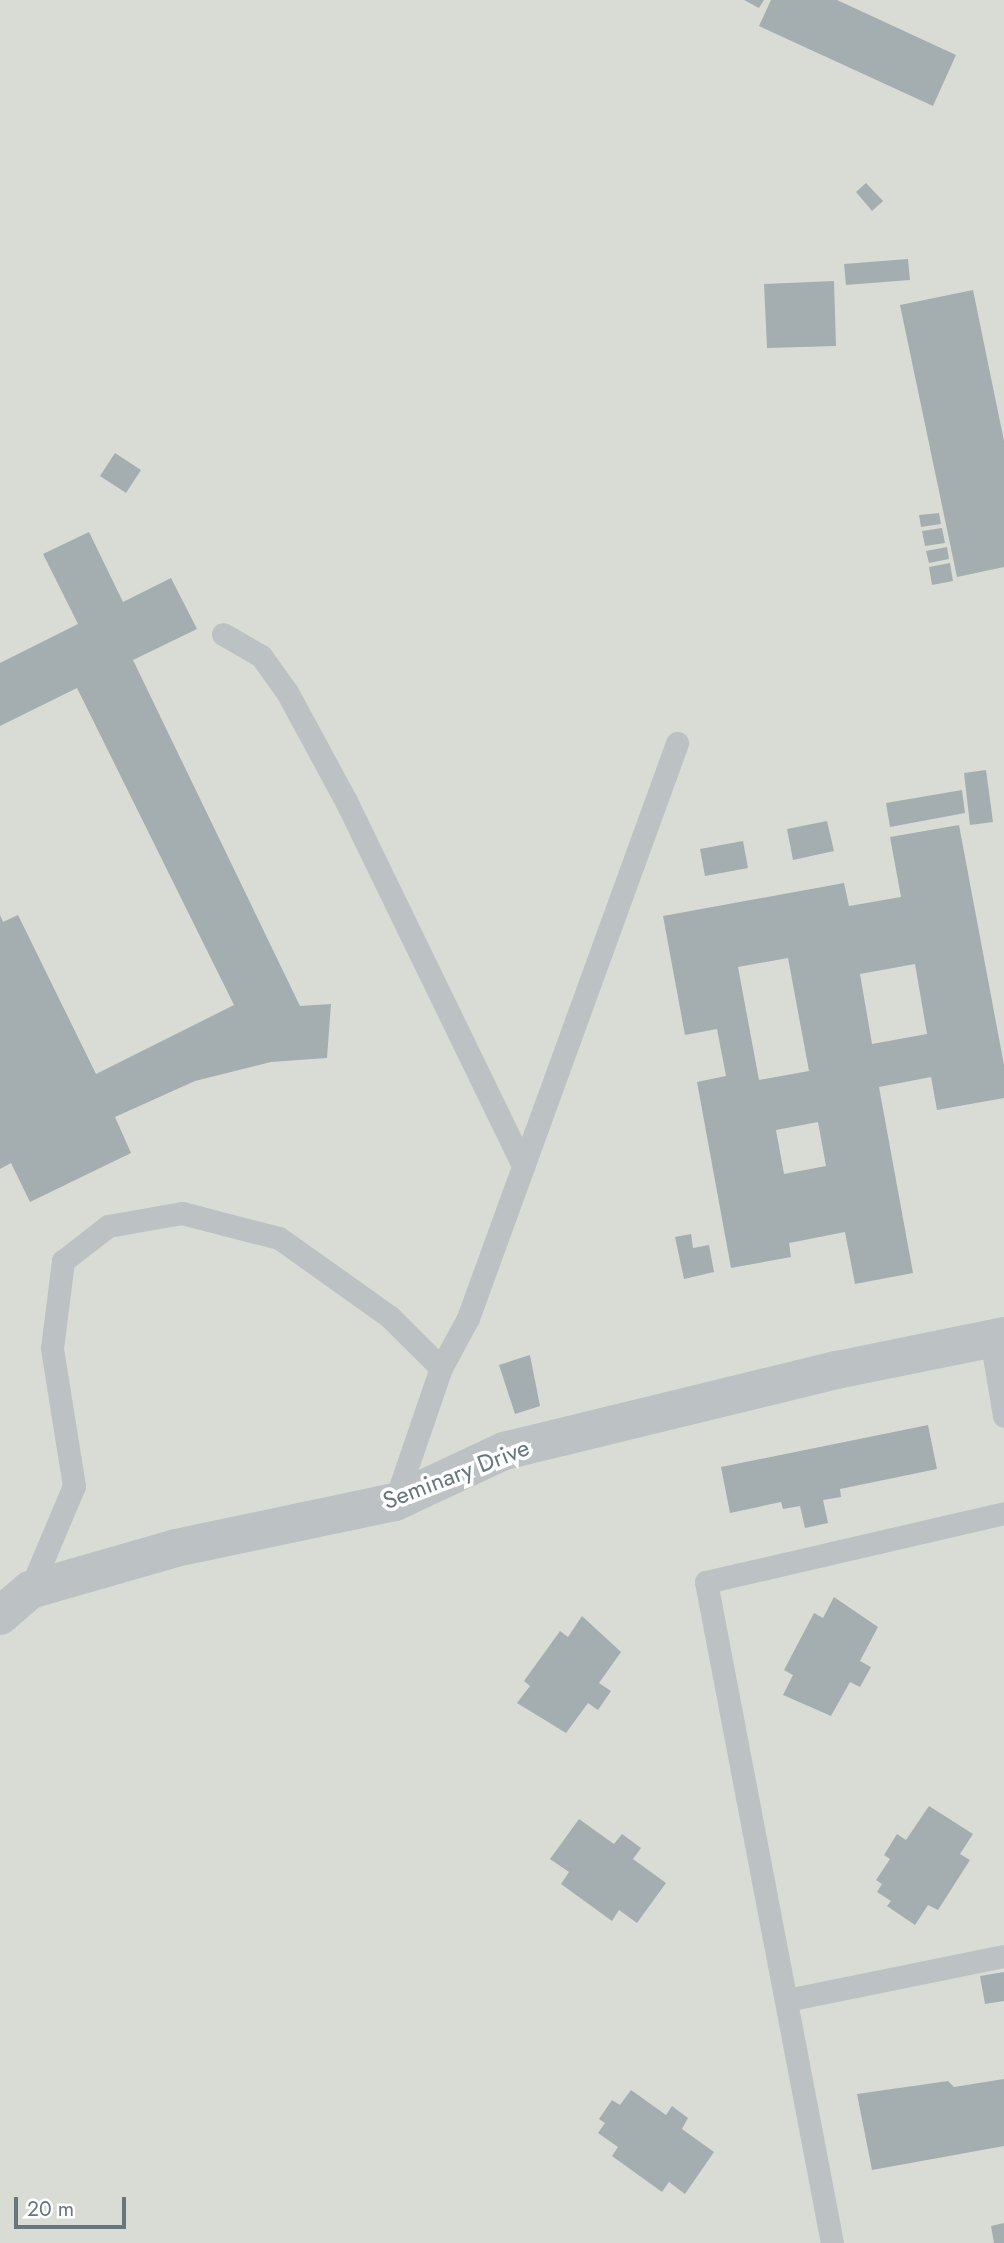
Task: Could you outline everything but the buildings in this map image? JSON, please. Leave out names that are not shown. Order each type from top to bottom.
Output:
[{"type":"street","name":"Seminary Drive","points":[[0,1616],[30,1590],[176,1548],[395,1502],[504,1451],[997,1337]]},
{"type":"lane","points":[[223,634],[261,656],[287,692],[346,801],[523,1166]]},
{"type":"lane","points":[[395,1502],[440,1368],[468,1318],[677,743]]},
{"type":"lane","points":[[30,1590],[74,1486],[52,1348],[63,1261],[108,1226],[182,1213],[279,1238],[390,1317],[440,1368]]},
{"type":"lane","points":[[997,1337],[1004,1416]]},
{"type":"lane","points":[[832,2243],[706,1582],[1004,1513]]},
{"type":"lane","points":[[787,2000],[1004,1956]]},
{"type":"shaded area","points":[[0,0],[1004,0],[1004,2243],[0,2243]]}]
